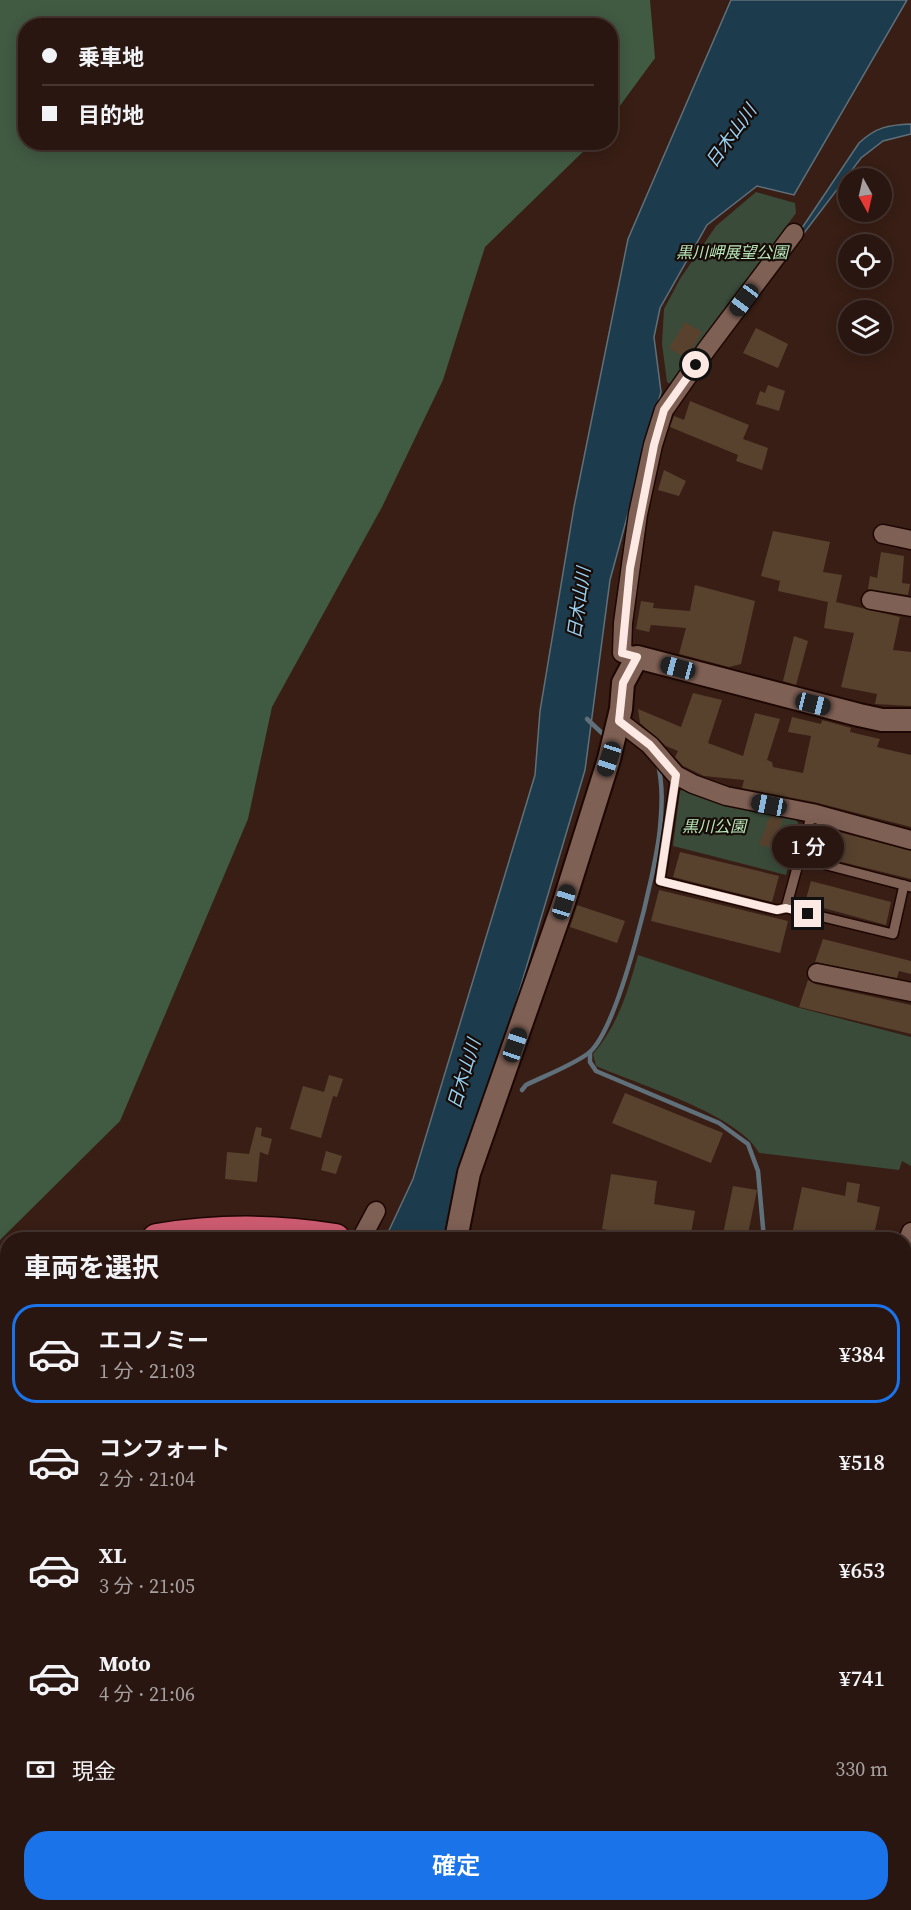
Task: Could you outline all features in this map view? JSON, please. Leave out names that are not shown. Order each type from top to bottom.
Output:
[{"type":"highway","points":[[199,1232],[269,1230],[284,1232]]},
{"type":"street","points":[[794,233],[664,410],[638,514],[623,623],[622,653],[859,715],[882,720],[911,720]]},
{"type":"street","points":[[884,534],[911,540]]},
{"type":"street","points":[[871,600],[911,607]]},
{"type":"street","points":[[457,1232],[469,1173],[564,902],[619,721],[623,683],[637,657]]},
{"type":"street","points":[[619,721],[650,745],[676,775],[726,796],[812,813],[911,840]]},
{"type":"street","points":[[817,973],[911,992]]},
{"type":"street","points":[[364,1232],[376,1211]]},
{"type":"lane","points":[[676,775],[660,881],[777,910],[786,908],[893,934],[907,886],[800,858]]},
{"type":"lane","points":[[786,908],[812,813]]},
{"type":"green space","points":[[0,0],[650,0],[655,58],[618,108],[618,18],[18,18],[18,150],[585,150],[485,247],[443,380],[382,507],[272,707],[248,819],[120,1121],[8,1232],[0,1232]]},
{"type":"green space","name":"黒川岬展望公園","points":[[756,192],[795,203],[796,213],[725,310],[675,387],[667,382],[662,344],[664,309],[680,279],[716,226]]},
{"type":"green space","name":"黒川公園","points":[[688,787],[795,818],[799,825],[786,875],[673,846],[680,791]]},
{"type":"green space","points":[[638,955],[796,1007],[911,1037],[911,1166],[902,1161],[899,1170],[759,1153],[748,1139],[710,1114],[661,1091],[596,1066],[593,1054],[616,1019]]},
{"type":"water","name":"日木山川","points":[[731,0],[907,0],[794,195],[757,186],[707,225],[660,308],[654,337],[661,392],[610,580],[585,770],[448,1232],[388,1232],[413,1179],[535,775],[540,711],[574,507],[628,239]]},
{"type":"water","points":[[911,124],[911,134],[883,141],[861,158],[853,168],[842,168],[859,143],[871,133],[896,125]]},
{"type":"water","points":[[838,174],[838,188],[801,237],[800,231]]},
{"type":"building","points":[[685,322],[702,332],[686,359],[669,348]]},
{"type":"building","points":[[756,328],[788,344],[778,368],[743,353]]},
{"type":"building","points":[[768,385],[785,391],[779,411],[756,404],[760,391],[765,393]]},
{"type":"building","points":[[690,401],[749,425],[743,439],[768,448],[762,470],[736,461],[738,455],[670,427],[674,416],[684,420]]},
{"type":"building","points":[[664,470],[686,481],[679,496],[658,490]]},
{"type":"building","points":[[773,531],[830,542],[823,572],[842,575],[836,602],[900,617],[893,650],[911,652],[911,706],[875,704],[877,694],[841,687],[854,633],[824,628],[828,602],[778,591],[780,581],[761,576]]},
{"type":"building","points":[[881,552],[904,556],[902,583],[910,584],[908,595],[868,589],[870,576],[877,578]]},
{"type":"building","points":[[695,585],[755,601],[741,664],[729,667],[679,654],[686,628],[651,625],[649,632],[636,629],[641,601],[654,603],[653,608],[690,611]]},
{"type":"building","points":[[794,636],[808,641],[796,685],[783,681]]},
{"type":"building","points":[[693,693],[722,700],[708,743],[743,756],[755,713],[780,719],[767,760],[772,762],[773,767],[803,773],[811,736],[788,732],[792,717],[821,724],[822,720],[851,728],[850,732],[880,739],[877,747],[911,755],[911,827],[814,802],[742,788],[744,780],[704,776],[683,766],[675,757],[678,751],[666,746],[640,723],[638,709],[681,727]]},
{"type":"building","points":[[770,816],[783,819],[774,848],[759,845]]},
{"type":"building","points":[[820,827],[911,851],[911,879],[813,855]]},
{"type":"building","points":[[680,852],[779,876],[772,902],[673,877]]},
{"type":"building","points":[[811,881],[891,902],[886,925],[805,903]]},
{"type":"building","points":[[659,890],[788,921],[780,953],[651,921]]},
{"type":"building","points":[[577,905],[625,921],[617,943],[570,927]]},
{"type":"building","points":[[823,939],[911,961],[911,974],[899,971],[897,978],[815,962]]},
{"type":"building","points":[[808,980],[815,984],[911,1005],[911,1034],[799,1007]]},
{"type":"building","points":[[329,1075],[343,1079],[337,1097],[333,1096],[321,1138],[290,1129],[303,1086],[324,1092]]},
{"type":"building","points":[[625,1093],[723,1133],[711,1163],[612,1123]]},
{"type":"building","points":[[256,1127],[262,1128],[261,1136],[272,1139],[268,1155],[260,1152],[257,1182],[225,1179],[227,1152],[249,1154]]},
{"type":"building","points":[[326,1151],[342,1156],[336,1174],[321,1170]]},
{"type":"building","points":[[611,1174],[657,1181],[654,1204],[695,1211],[691,1232],[619,1232],[602,1229]]},
{"type":"building","points":[[847,1182],[860,1184],[857,1202],[880,1207],[875,1232],[792,1232],[802,1187],[845,1196]]},
{"type":"building","points":[[733,1186],[757,1190],[748,1232],[723,1232]]},
{"type":"waterway","points":[[587,719],[603,734]]},
{"type":"waterway","points":[[522,1090],[526,1085],[591,1051],[602,1035],[613,1010],[635,945],[652,877],[662,804],[658,764]]},
{"type":"waterway","points":[[590,1052],[590,1062],[596,1071],[719,1123],[748,1144],[758,1171],[763,1232]]},
{"type":"route","points":[[696,365],[664,410],[638,514],[623,623],[622,653],[637,657],[623,683],[619,721],[634,730],[650,745],[676,775],[660,881],[777,910],[786,908],[808,914]]}]
